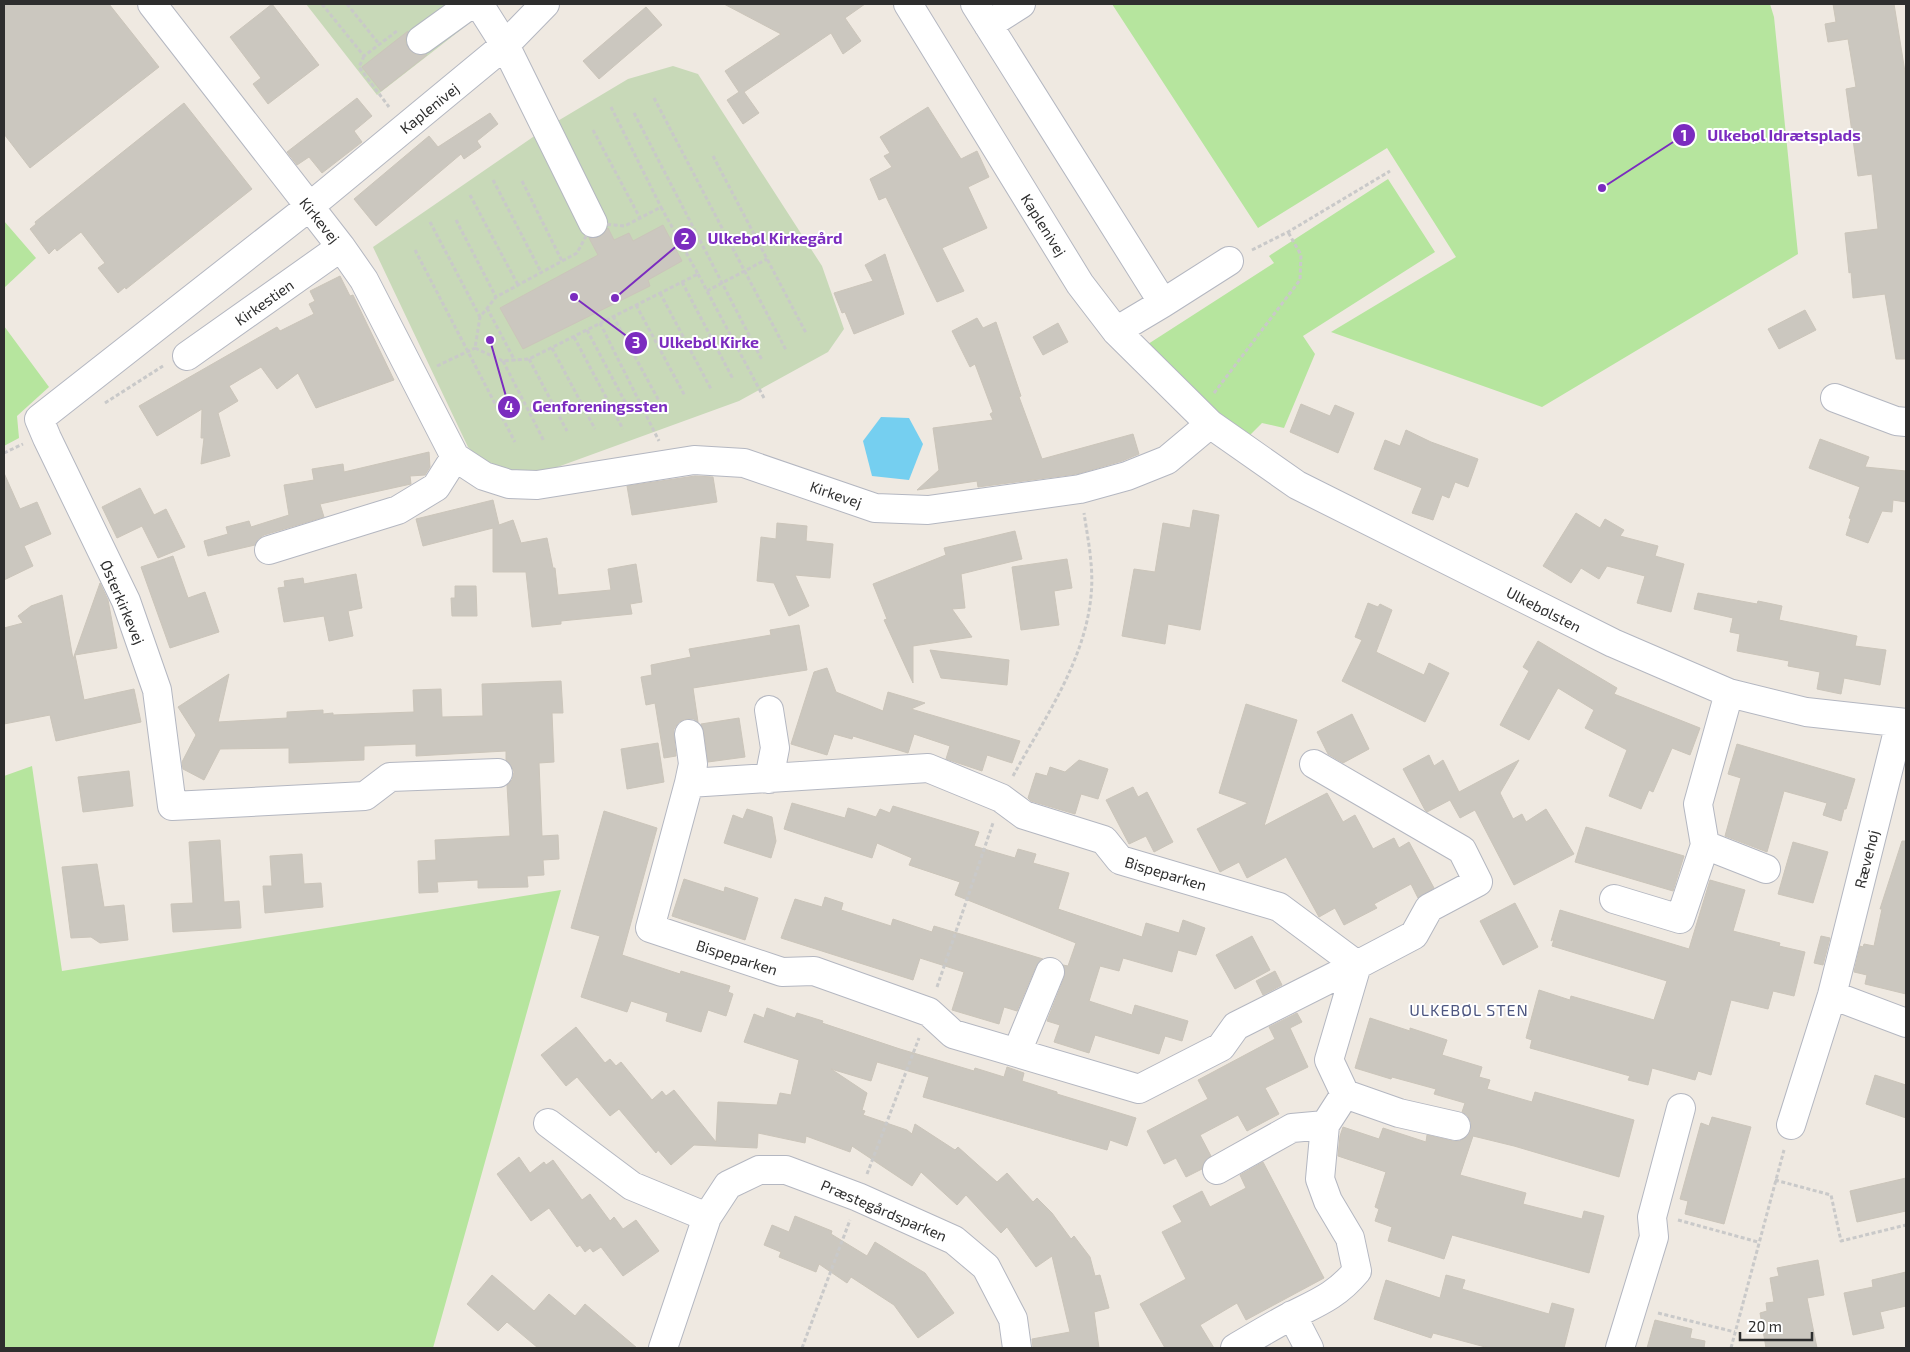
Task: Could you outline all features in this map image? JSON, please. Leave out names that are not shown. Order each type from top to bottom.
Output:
[{"type":"street","name":"Kirkevej","points":[[152,4],[341,247],[364,280],[455,457],[484,476],[509,484],[537,485],[694,460],[744,463],[875,508],[928,510],[1080,489],[1127,476],[1167,460],[1204,419]]},
{"type":"street","points":[[421,40],[471,4]]},
{"type":"street","points":[[479,4],[505,45],[593,224]]},
{"type":"street","name":"Kaplenivej","points":[[309,207],[505,45],[545,4]]},
{"type":"street","name":"Kaplenivej","points":[[908,4],[1080,284],[1116,331],[1204,419]]},
{"type":"street","points":[[1021,4],[981,14],[1163,303]]},
{"type":"street","name":"Østerkirkevej","points":[[309,207],[39,419],[126,600],[151,672],[157,690],[172,806],[365,796],[390,777],[498,773]]},
{"type":"street","name":"Kirkestien","points":[[187,356],[341,247]]},
{"type":"street","points":[[1116,331],[1229,261]]},
{"type":"street","points":[[1835,398],[1896,421],[1906,422]]},
{"type":"street","name":"Ulkebølsten","points":[[1204,419],[1297,486],[1613,643],[1729,693],[1806,712],[1903,723]]},
{"type":"street","points":[[269,550],[398,510],[436,487],[455,457]]},
{"type":"street","points":[[1614,899],[1680,919],[1705,845],[1698,804],[1729,693]]},
{"type":"street","points":[[769,710],[775,748],[769,779]]},
{"type":"street","name":"Rævehøj","points":[[1791,1125],[1832,995],[1903,723]]},
{"type":"street","name":"Bispeparken","points":[[689,734],[693,764],[650,928],[782,972],[814,971],[929,1012],[953,1034],[1139,1088],[1220,1047],[1236,1026],[1414,935],[1429,908],[1478,882],[1462,850],[1314,764]]},
{"type":"street","name":"Bispeparken","points":[[689,783],[928,768],[1002,798],[1024,815],[1104,840],[1120,860],[1280,907],[1357,965]]},
{"type":"street","points":[[1705,845],[1766,869]]},
{"type":"street","points":[[1357,965],[1330,1060],[1345,1094],[1399,1113],[1456,1126]]},
{"type":"street","points":[[1017,1052],[1050,972]]},
{"type":"street","points":[[1832,995],[1906,1023]]},
{"type":"street","points":[[1235,1348],[1292,1315],[1325,1300],[1348,1283],[1357,1271],[1350,1238],[1328,1201],[1320,1179],[1324,1125],[1345,1094]]},
{"type":"street","points":[[1620,1348],[1654,1237],[1653,1213],[1681,1108]]},
{"type":"street","points":[[548,1122],[632,1186],[707,1217]]},
{"type":"street","points":[[1217,1170],[1292,1128],[1324,1125]]},
{"type":"street","name":"Præstegårdsparken","points":[[663,1348],[707,1217],[728,1185],[759,1170],[786,1170],[858,1197],[954,1240],[986,1267],[1013,1319],[1017,1348]]},
{"type":"street","points":[[1292,1315],[1309,1348]]},
{"type":"path","points":[[322,4],[364,56]]},
{"type":"path","points":[[347,4],[379,44]]},
{"type":"path","points":[[404,128],[359,67],[364,56],[397,30],[412,28],[421,40]]},
{"type":"path","points":[[654,98],[786,350]]},
{"type":"path","points":[[611,107],[661,207],[764,398]]},
{"type":"path","points":[[634,113],[762,360]]},
{"type":"path","points":[[593,130],[640,218]]},
{"type":"path","points":[[713,156],[806,333]]},
{"type":"path","points":[[1229,261],[1288,232],[1390,171]]},
{"type":"path","points":[[493,180],[541,272]]},
{"type":"path","points":[[522,181],[562,261]]},
{"type":"path","points":[[470,194],[518,285]]},
{"type":"path","points":[[475,348],[480,317],[496,297],[577,253],[593,224],[625,226],[661,207]]},
{"type":"path","points":[[456,220],[496,297]]},
{"type":"path","points":[[430,222],[480,317]]},
{"type":"path","points":[[1204,419],[1300,280],[1301,255],[1288,232]]},
{"type":"path","points":[[415,250],[515,442]]},
{"type":"path","points":[[707,291],[767,258]]},
{"type":"path","points":[[475,348],[503,361],[529,359],[698,274]]},
{"type":"path","points":[[682,282],[733,379]]},
{"type":"path","points":[[660,293],[711,389]]},
{"type":"path","points":[[636,305],[685,396]]},
{"type":"path","points":[[487,308],[515,361]]},
{"type":"path","points":[[613,316],[659,401]]},
{"type":"path","points":[[600,324],[655,433]]},
{"type":"path","points":[[587,330],[632,415]]},
{"type":"path","points":[[574,336],[623,429]]},
{"type":"path","points":[[552,347],[595,429]]},
{"type":"path","points":[[412,373],[437,366],[475,348]]},
{"type":"path","points":[[529,359],[568,431]]},
{"type":"path","points":[[503,361],[544,441]]},
{"type":"path","points":[[802,1348],[929,1012],[1002,798],[1072,666],[1084,632],[1091,595],[1091,556],[1080,489]]},
{"type":"path","points":[[1731,1348],[1791,1125]]},
{"type":"path","points":[[1775,1180],[1831,1195],[1841,1241],[1906,1225]]},
{"type":"path","points":[[1653,1213],[1758,1242]]},
{"type":"path","points":[[1633,1306],[1735,1332]]},
{"type":"green space","points":[[306,4],[494,4],[377,95]]},
{"type":"green space","points":[[1112,4],[1770,4],[1774,17],[1798,254],[1542,407],[1331,332],[1456,257],[1387,148],[1258,228]]},
{"type":"green space","points":[[673,66],[698,74],[822,266],[844,329],[828,352],[739,401],[541,473],[512,472],[485,464],[468,447],[373,247],[546,128],[628,79]]},
{"type":"green space","points":[[1388,179],[1435,252],[1303,336],[1315,354],[1284,428],[1262,423],[1247,438],[1216,415],[1145,346],[1274,263],[1269,256]]},
{"type":"green space","points":[[4,221],[36,258],[4,288]]},
{"type":"green space","points":[[4,326],[49,387],[17,416],[19,438],[4,446]]},
{"type":"green space","points":[[32,766],[62,971],[561,890],[433,1348],[4,1348],[4,776]]},
{"type":"water","points":[[881,417],[909,418],[923,444],[909,480],[872,476],[863,441]]},
{"type":"building","points":[[4,4],[109,4],[159,67],[30,168],[4,134]]},
{"type":"building","points":[[272,4],[319,65],[268,104],[253,84],[261,78],[230,37]]},
{"type":"building","points":[[724,4],[865,4],[845,18],[861,41],[843,54],[831,33],[744,92],[759,113],[743,124],[727,100],[739,92],[725,71],[781,34]]},
{"type":"building","points":[[1833,4],[1894,4],[1906,78],[1906,359],[1896,359],[1885,294],[1853,298],[1845,233],[1878,229],[1872,174],[1858,176],[1846,89],[1856,87],[1848,39],[1828,42],[1825,24],[1836,22]]},
{"type":"building","points":[[646,7],[662,25],[599,79],[583,61]]},
{"type":"building","points":[[408,31],[405,41],[409,49],[415,54],[427,55],[381,91],[362,67]]},
{"type":"building","points":[[357,98],[372,116],[354,131],[362,142],[322,173],[309,157],[297,165],[287,152]]},
{"type":"building","points":[[184,103],[252,189],[126,289],[125,287],[118,293],[98,268],[105,263],[81,232],[57,251],[55,248],[49,254],[30,229],[36,224],[35,222]]},
{"type":"building","points":[[928,107],[961,159],[977,151],[989,177],[968,187],[987,228],[942,248],[964,291],[937,302],[886,197],[879,200],[870,179],[892,167],[884,156],[890,153],[880,137]]},
{"type":"building","points":[[490,113],[498,124],[477,141],[481,147],[464,159],[461,154],[376,226],[354,199],[429,136],[438,147]]},
{"type":"building","points":[[663,225],[682,261],[648,280],[650,286],[523,349],[500,308],[598,255],[589,238],[600,237],[608,228],[614,240],[629,233],[633,241]]},
{"type":"building","points":[[885,254],[904,314],[854,334],[845,312],[842,313],[834,293],[873,281],[865,265]]},
{"type":"building","points":[[340,276],[350,296],[353,295],[394,380],[316,408],[298,373],[277,389],[261,367],[229,386],[238,401],[218,413],[230,456],[201,464],[204,438],[201,438],[202,409],[157,436],[139,406],[277,327],[280,331],[314,314],[309,304],[315,301],[310,291]]},
{"type":"building","points":[[1805,310],[1816,330],[1779,349],[1768,329]]},
{"type":"building","points":[[977,318],[983,328],[996,322],[1021,396],[1019,397],[1042,459],[1133,434],[1139,454],[1077,474],[978,487],[977,481],[917,490],[939,470],[933,428],[993,420],[990,414],[993,412],[975,364],[970,367],[952,331]]},
{"type":"building","points":[[1058,323],[1068,342],[1043,355],[1033,337]]},
{"type":"building","points":[[1301,404],[1330,416],[1335,405],[1354,413],[1338,453],[1290,432]]},
{"type":"building","points":[[1406,430],[1431,442],[1478,459],[1468,487],[1455,482],[1449,498],[1442,495],[1433,520],[1412,513],[1422,488],[1374,469],[1385,440],[1400,446]]},
{"type":"building","points":[[1820,439],[1869,457],[1865,467],[1906,471],[1906,502],[1893,500],[1892,512],[1882,511],[1868,543],[1846,535],[1851,519],[1849,518],[1860,487],[1809,468]]},
{"type":"building","points":[[429,452],[430,467],[425,475],[410,476],[411,484],[320,504],[324,517],[264,535],[258,539],[255,545],[208,556],[204,541],[228,534],[226,527],[249,521],[251,527],[289,515],[284,485],[314,480],[312,469],[343,464],[344,472]]},
{"type":"building","points":[[4,473],[20,509],[37,502],[51,534],[24,546],[33,566],[4,580]]},
{"type":"building","points":[[695,476],[713,477],[717,502],[632,515],[627,486]]},
{"type":"building","points":[[140,488],[154,515],[166,509],[185,547],[158,558],[142,526],[117,538],[102,507]]},
{"type":"building","points":[[493,500],[499,525],[513,520],[521,543],[547,538],[553,568],[555,568],[558,595],[611,590],[608,569],[636,564],[642,602],[630,604],[632,614],[561,621],[561,624],[532,627],[526,572],[493,572],[493,528],[423,546],[416,519]]},
{"type":"building","points":[[1193,510],[1219,515],[1200,630],[1168,624],[1165,644],[1122,636],[1134,569],[1155,572],[1163,523],[1190,528]]},
{"type":"building","points":[[1576,513],[1600,528],[1605,519],[1624,530],[1620,536],[1658,546],[1655,556],[1684,564],[1671,612],[1637,603],[1645,576],[1607,566],[1599,579],[1581,568],[1571,583],[1543,566]]},
{"type":"building","points":[[777,523],[807,526],[806,541],[833,544],[830,578],[795,575],[809,606],[789,616],[774,583],[757,581],[761,537],[776,539]]},
{"type":"building","points":[[1015,531],[1022,559],[961,574],[965,608],[952,609],[972,637],[913,646],[913,683],[884,620],[887,619],[873,584],[946,555],[944,548]]},
{"type":"building","points":[[173,556],[188,598],[205,592],[219,632],[170,648],[141,567]]},
{"type":"building","points":[[1067,559],[1072,588],[1054,591],[1059,625],[1021,630],[1012,567]]},
{"type":"building","points":[[356,574],[362,608],[348,611],[353,636],[329,641],[324,616],[284,622],[278,588],[285,587],[284,581],[303,578],[304,584]]},
{"type":"building","points":[[100,583],[108,600],[117,648],[75,655],[84,700],[134,689],[141,722],[56,741],[50,715],[4,724],[4,628],[23,623],[18,616],[31,606],[62,595],[73,659]]},
{"type":"building","points":[[455,586],[476,586],[477,616],[452,616],[451,598],[455,598]]},
{"type":"building","points":[[1698,593],[1757,604],[1758,601],[1782,606],[1779,620],[1857,636],[1855,646],[1886,650],[1880,685],[1844,678],[1841,694],[1817,689],[1820,672],[1788,666],[1789,661],[1737,651],[1740,634],[1730,632],[1733,618],[1694,609]]},
{"type":"building","points":[[1368,603],[1378,607],[1380,604],[1392,610],[1376,652],[1424,675],[1429,663],[1449,673],[1425,722],[1342,681],[1362,640],[1355,637]]},
{"type":"building","points":[[799,625],[807,670],[693,688],[698,722],[694,719],[687,719],[679,722],[674,729],[676,756],[664,758],[655,703],[646,705],[641,677],[652,675],[651,665],[691,657],[689,649],[771,635],[770,630]]},
{"type":"building","points":[[1538,641],[1617,688],[1614,694],[1700,728],[1690,755],[1672,748],[1653,792],[1649,790],[1641,809],[1609,796],[1627,750],[1585,728],[1594,710],[1558,688],[1529,740],[1500,725],[1529,671],[1523,667]]},
{"type":"building","points":[[930,650],[1009,660],[1007,685],[941,678]]},
{"type":"building","points":[[827,668],[836,692],[883,711],[888,692],[925,703],[911,709],[1020,741],[1012,763],[987,755],[982,771],[946,759],[950,746],[914,734],[908,753],[853,736],[852,739],[834,734],[827,755],[791,744],[814,672]]},
{"type":"building","points":[[229,674],[218,722],[287,718],[287,712],[323,710],[323,714],[333,713],[333,715],[414,712],[413,690],[441,689],[442,717],[483,716],[482,684],[561,681],[563,713],[552,713],[554,762],[539,763],[542,836],[558,835],[559,859],[543,860],[544,875],[527,876],[528,887],[478,888],[478,880],[437,882],[438,892],[419,893],[418,861],[436,860],[435,840],[510,836],[507,785],[512,780],[514,772],[506,760],[506,751],[416,756],[416,744],[364,746],[364,760],[289,763],[289,748],[220,749],[204,780],[183,769],[182,762],[196,735],[178,707]]},
{"type":"building","points":[[1246,704],[1297,720],[1264,826],[1327,793],[1343,822],[1355,815],[1373,849],[1394,838],[1399,848],[1409,842],[1434,888],[1418,898],[1411,884],[1374,904],[1377,908],[1344,925],[1335,908],[1319,917],[1286,857],[1247,878],[1239,862],[1220,872],[1197,829],[1248,803],[1219,793]]},
{"type":"building","points":[[1352,714],[1369,749],[1343,763],[1328,754],[1317,732]]},
{"type":"building","points":[[739,718],[745,757],[708,762],[704,732],[701,724]]},
{"type":"building","points":[[658,743],[664,782],[627,789],[621,749]]},
{"type":"building","points":[[1737,744],[1855,779],[1841,821],[1823,815],[1827,803],[1784,791],[1767,852],[1725,836],[1741,778],[1728,774]]},
{"type":"building","points":[[1429,755],[1434,766],[1443,760],[1459,792],[1519,760],[1500,793],[1513,819],[1522,814],[1526,822],[1546,809],[1574,854],[1514,885],[1475,810],[1460,818],[1450,800],[1427,812],[1425,810],[1403,769]]},
{"type":"building","points":[[1079,760],[1108,769],[1098,799],[1081,794],[1075,814],[1031,801],[1028,798],[1036,773],[1047,776],[1050,767],[1065,772]]},
{"type":"building","points":[[129,771],[133,806],[83,812],[78,777]]},
{"type":"building","points":[[1133,787],[1138,797],[1147,792],[1173,842],[1154,852],[1146,836],[1129,844],[1106,800]]},
{"type":"building","points":[[792,803],[845,818],[848,808],[876,817],[880,809],[890,813],[893,806],[979,832],[974,846],[1015,858],[1018,849],[1036,854],[1033,863],[1069,873],[1058,909],[1142,937],[1146,923],[1179,933],[1183,920],[1205,928],[1196,955],[1178,950],[1172,972],[1123,958],[1119,971],[1100,966],[1089,1001],[1132,1015],[1135,1005],[1188,1021],[1182,1041],[1165,1036],[1159,1054],[1095,1035],[1089,1053],[1054,1042],[1060,1025],[1047,1021],[1064,978],[1065,970],[1063,965],[1068,966],[1076,943],[955,895],[960,882],[909,865],[912,858],[877,843],[872,858],[784,829]]},
{"type":"building","points":[[747,809],[772,817],[776,841],[771,858],[724,843],[733,815],[743,819]]},
{"type":"building","points":[[604,811],[657,828],[622,955],[680,974],[681,971],[730,986],[728,992],[733,994],[726,1016],[708,1010],[701,1032],[666,1021],[668,1013],[631,1001],[627,1012],[581,997],[600,936],[571,928]]},
{"type":"building","points":[[1586,827],[1684,856],[1673,891],[1575,862]]},
{"type":"building","points":[[220,840],[224,902],[239,901],[241,928],[173,932],[171,904],[193,903],[189,842]]},
{"type":"building","points":[[1902,841],[1906,841],[1906,994],[1865,984],[1867,975],[1854,972],[1860,946],[1863,947],[1864,944],[1874,946],[1882,909],[1880,909]]},
{"type":"building","points":[[1793,842],[1828,852],[1813,903],[1778,894]]},
{"type":"building","points":[[302,854],[304,884],[321,883],[323,907],[265,913],[263,886],[272,886],[270,856]]},
{"type":"building","points":[[97,864],[104,907],[124,905],[128,940],[100,943],[91,937],[71,938],[62,867]]},
{"type":"building","points":[[684,879],[724,892],[725,887],[758,898],[745,940],[672,916]]},
{"type":"building","points":[[1710,880],[1745,890],[1733,931],[1780,943],[1779,946],[1805,952],[1794,996],[1773,991],[1768,1009],[1731,1000],[1711,1075],[1698,1071],[1695,1080],[1652,1068],[1648,1085],[1628,1080],[1630,1076],[1530,1048],[1532,1040],[1526,1038],[1539,990],[1570,1000],[1571,996],[1654,1020],[1667,981],[1552,946],[1554,939],[1551,941],[1560,910],[1689,949]]},
{"type":"building","points":[[825,897],[843,903],[841,910],[891,926],[893,919],[932,932],[934,926],[1043,959],[1036,966],[1017,1011],[1004,1007],[999,1024],[952,1010],[964,972],[920,958],[913,980],[781,938],[795,899],[822,907]]},
{"type":"building","points":[[1515,903],[1538,947],[1503,965],[1480,921]]},
{"type":"building","points":[[1252,936],[1270,970],[1235,989],[1216,955]]},
{"type":"building","points":[[1821,936],[1830,938],[1823,965],[1814,963]]},
{"type":"building","points":[[1275,971],[1282,985],[1263,995],[1256,981]]},
{"type":"building","points":[[767,1008],[795,1018],[797,1013],[900,1049],[974,1071],[975,1068],[1004,1077],[1007,1067],[1024,1073],[1022,1081],[1057,1092],[1057,1094],[1136,1118],[1127,1146],[1110,1140],[1107,1150],[923,1097],[929,1077],[877,1062],[871,1081],[831,1069],[867,1093],[862,1110],[865,1111],[863,1115],[907,1130],[912,1134],[915,1124],[955,1150],[958,1147],[997,1182],[1007,1173],[1033,1202],[1037,1198],[1052,1213],[1071,1239],[1074,1236],[1090,1257],[1095,1276],[1100,1275],[1109,1308],[1094,1312],[1099,1348],[1033,1348],[1032,1339],[1070,1332],[1052,1256],[1036,1267],[1007,1227],[1001,1233],[966,1195],[957,1205],[921,1172],[912,1186],[852,1146],[850,1152],[806,1136],[805,1143],[758,1133],[757,1148],[694,1145],[671,1165],[658,1150],[656,1153],[619,1109],[610,1116],[577,1077],[566,1086],[541,1055],[576,1027],[605,1063],[610,1059],[616,1066],[621,1062],[652,1100],[662,1091],[666,1096],[674,1090],[716,1142],[718,1102],[777,1105],[780,1093],[791,1095],[799,1060],[744,1042],[754,1014],[764,1018]]},
{"type":"building","points":[[1297,1013],[1302,1022],[1290,1028],[1308,1067],[1265,1088],[1279,1114],[1247,1131],[1238,1115],[1200,1135],[1211,1156],[1204,1162],[1202,1169],[1186,1177],[1176,1158],[1164,1164],[1147,1131],[1208,1099],[1198,1080],[1275,1039],[1269,1027]]},
{"type":"building","points":[[1370,1018],[1410,1031],[1410,1028],[1447,1040],[1442,1055],[1482,1067],[1479,1077],[1490,1080],[1487,1089],[1532,1102],[1535,1092],[1634,1120],[1619,1177],[1473,1136],[1460,1175],[1526,1193],[1523,1204],[1582,1219],[1584,1211],[1604,1216],[1589,1273],[1452,1235],[1444,1259],[1388,1241],[1392,1227],[1375,1221],[1379,1209],[1375,1207],[1386,1172],[1338,1156],[1343,1127],[1379,1139],[1383,1128],[1426,1142],[1427,1135],[1460,1141],[1468,1136],[1471,1130],[1471,1122],[1467,1115],[1462,1112],[1465,1103],[1434,1094],[1436,1089],[1392,1077],[1391,1079],[1355,1068]]},
{"type":"building","points":[[1875,1075],[1906,1085],[1906,1118],[1866,1104]]},
{"type":"building","points":[[1712,1117],[1751,1127],[1724,1224],[1685,1214],[1688,1201],[1680,1199],[1701,1123],[1709,1126]]},
{"type":"building","points":[[519,1157],[530,1173],[544,1162],[546,1165],[553,1160],[582,1200],[590,1194],[610,1221],[614,1217],[623,1229],[636,1220],[659,1251],[623,1276],[601,1247],[593,1252],[590,1248],[585,1252],[580,1245],[577,1247],[549,1208],[531,1221],[497,1174]]},
{"type":"building","points":[[1263,1162],[1324,1278],[1246,1320],[1237,1303],[1200,1325],[1214,1348],[1165,1348],[1140,1304],[1186,1279],[1162,1232],[1182,1222],[1173,1206],[1202,1191],[1210,1207],[1246,1188],[1240,1175]]},
{"type":"building","points":[[1906,1178],[1906,1211],[1857,1222],[1850,1191]]},
{"type":"building","points":[[795,1216],[832,1231],[831,1234],[867,1256],[875,1242],[925,1273],[954,1313],[918,1338],[894,1305],[851,1277],[847,1283],[819,1264],[816,1272],[779,1257],[781,1252],[764,1245],[772,1225],[789,1232]]},
{"type":"building","points":[[1818,1260],[1824,1295],[1807,1298],[1817,1348],[1766,1348],[1760,1313],[1767,1311],[1766,1303],[1774,1302],[1770,1278],[1779,1276],[1777,1268]]},
{"type":"building","points":[[1906,1272],[1906,1306],[1880,1312],[1884,1328],[1853,1335],[1844,1293],[1873,1287],[1872,1280]]},
{"type":"building","points":[[492,1275],[534,1311],[549,1294],[575,1316],[585,1304],[637,1348],[538,1348],[507,1322],[498,1331],[467,1304]]},
{"type":"building","points":[[1446,1275],[1465,1280],[1462,1289],[1549,1314],[1552,1303],[1574,1309],[1564,1348],[1489,1348],[1433,1333],[1431,1338],[1374,1319],[1386,1280],[1440,1298]]},
{"type":"building","points":[[1655,1320],[1692,1329],[1690,1338],[1705,1341],[1704,1348],[1647,1348]]},
{"type":"place","name":"Ulkebøl Idrætsplads","points":[[1602,188]]},
{"type":"place","name":"Ulkebøl Kirke","points":[[574,297]]},
{"type":"place","name":"Ulkebøl Kirkegård","points":[[615,298]]},
{"type":"place","name":"Genforeningssten","points":[[490,340]]},
{"type":"district","name":"ULKEBØL STEN","points":[[1469,1009]]}]
